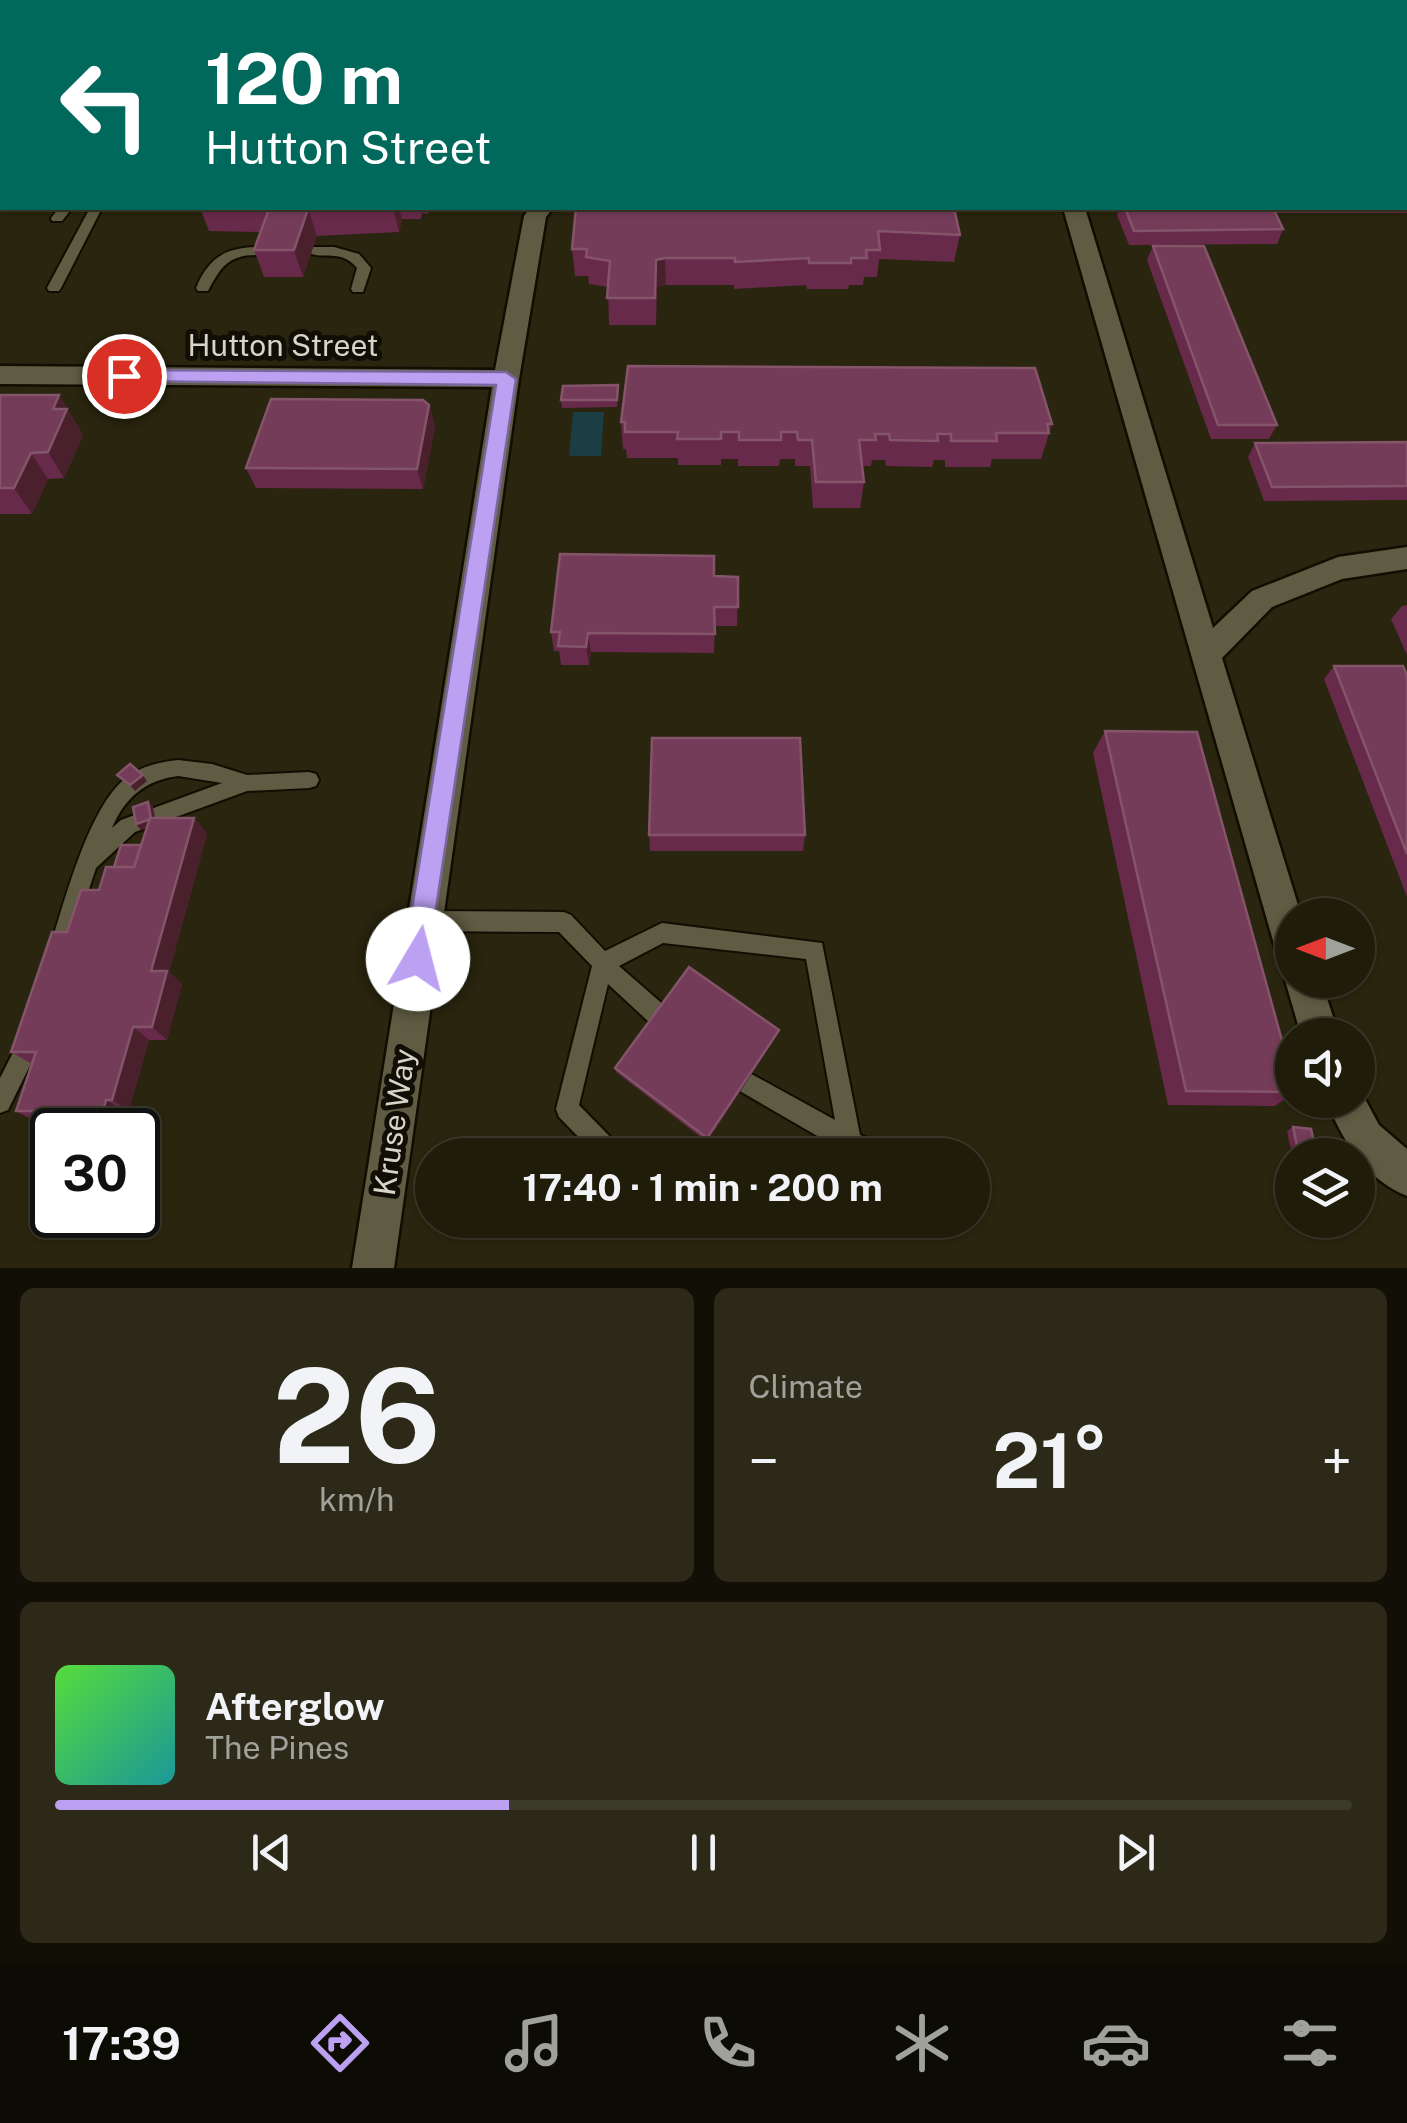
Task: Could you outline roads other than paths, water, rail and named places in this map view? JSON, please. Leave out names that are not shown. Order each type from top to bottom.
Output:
[{"type":"street","name":"Kruse Way","points":[[372,1268],[506,379],[536,216],[540,210]]},
{"type":"street","points":[[1075,210],[1278,898]]},
{"type":"street","name":"Hutton Street","points":[[0,375],[506,379]]},
{"type":"street","points":[[1206,655],[1262,599],[1338,568],[1407,558]]},
{"type":"street","points":[[1354,1118],[1365,1139],[1407,1176]]},
{"type":"lane","points":[[54,288],[95,210]]},
{"type":"lane","points":[[203,288],[210,270],[222,257],[243,250],[273,251]]},
{"type":"lane","points":[[312,251],[341,251],[356,256],[364,268],[358,289]]},
{"type":"lane","points":[[51,977],[88,864],[117,799],[146,772],[202,767],[247,784]]},
{"type":"lane","points":[[88,864],[128,826],[247,784],[310,780]]},
{"type":"lane","points":[[423,922],[564,922],[658,1015]]},
{"type":"lane","points":[[596,1138],[568,1109],[603,963],[662,933],[815,950],[849,1138]]},
{"type":"lane","points":[[0,1102],[27,1052],[39,1014]]},
{"type":"lane","points":[[746,1082],[843,1138]]},
{"type":"water","points":[[573,412],[604,412],[601,456],[569,456]]}]
